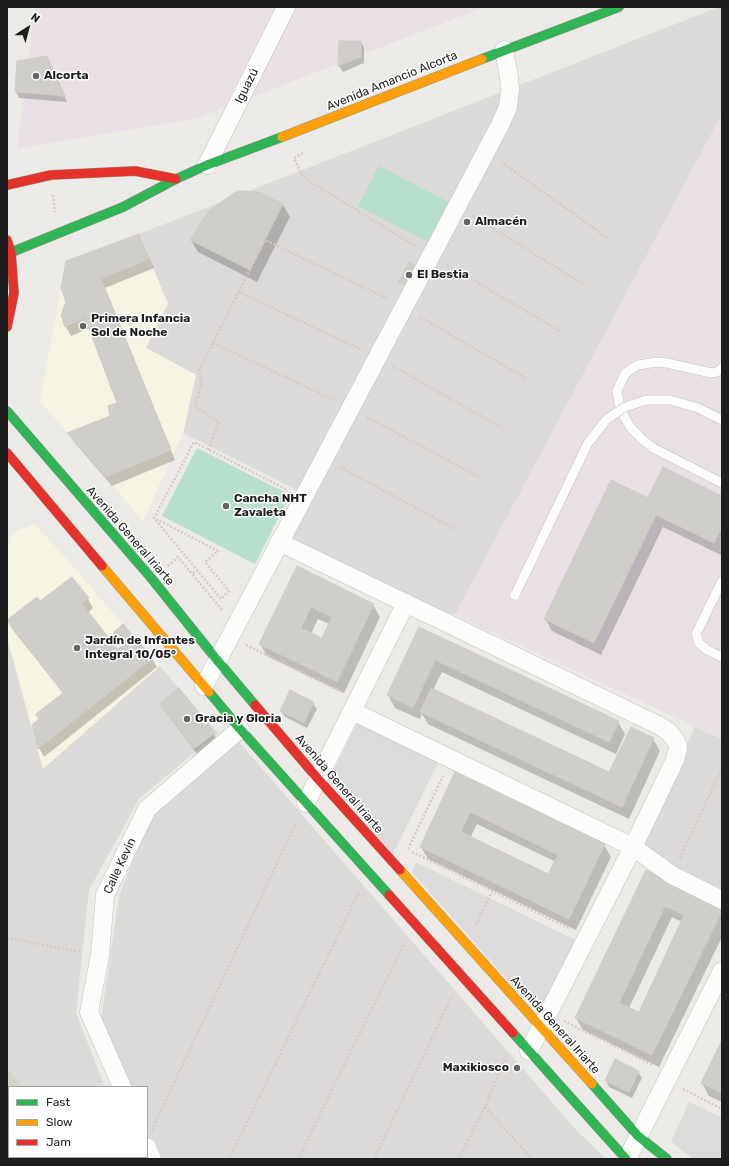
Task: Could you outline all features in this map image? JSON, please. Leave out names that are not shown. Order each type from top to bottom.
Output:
[{"type":"main road","name":"Avenida Amancio Alcorta","points":[[9,254],[123,207],[176,179],[208,165],[619,7]]},
{"type":"main road","points":[[7,185],[51,175],[135,171],[176,179]]},
{"type":"main road","points":[[7,239],[14,293],[7,327]]},
{"type":"main road","name":"Avenida General Iriarte","points":[[7,412],[152,579],[217,660],[318,779],[467,945],[544,1020],[638,1136],[667,1159]]},
{"type":"main road","points":[[7,453],[240,729],[626,1159]]},
{"type":"street","name":"Iguazú","points":[[208,165],[286,7]]},
{"type":"street","points":[[204,686],[500,125],[508,107],[510,90],[504,50]]},
{"type":"street","points":[[279,542],[660,726],[674,737],[678,748],[677,754],[633,847],[529,1051]]},
{"type":"street","points":[[306,803],[406,603]]},
{"type":"street","points":[[355,706],[452,760],[633,847],[672,875],[722,900]]},
{"type":"street","name":"Calle Kevin","points":[[122,1086],[89,1012],[100,955],[105,895],[147,809],[240,729]]},
{"type":"street","points":[[626,1159],[722,971]]},
{"type":"street","points":[[149,1140],[152,1159]]},
{"type":"lane","points":[[722,368],[717,372],[712,372],[656,362],[638,365],[625,374],[617,391],[620,409],[631,428],[642,439],[653,448],[722,482]]},
{"type":"lane","points":[[515,595],[588,443],[607,419],[625,407],[646,400],[670,400],[698,408],[722,420]]},
{"type":"lane","points":[[722,581],[696,634],[699,643],[707,650],[722,657]]},
{"type":"path","points":[[307,151],[294,158],[303,177],[560,331]]},
{"type":"path","points":[[485,152],[609,239]]},
{"type":"path","points":[[53,192],[56,216]]},
{"type":"path","points":[[457,206],[586,286]]},
{"type":"path","points":[[208,450],[219,422],[195,408],[202,383],[199,370],[265,240],[404,307],[527,379]]},
{"type":"path","points":[[239,292],[377,357],[502,428]]},
{"type":"path","points":[[213,343],[350,408],[479,477]]},
{"type":"path","points":[[154,518],[194,442],[303,498]]},
{"type":"path","points":[[324,458],[455,529]]},
{"type":"path","points":[[154,518],[218,551],[205,562],[229,591],[221,599],[197,570],[154,518]]},
{"type":"path","points":[[178,557],[235,626],[243,644],[355,706]]},
{"type":"path","points":[[192,574],[197,570]]},
{"type":"path","points":[[452,760],[408,850],[587,937]]},
{"type":"path","points":[[672,875],[722,768]]},
{"type":"path","points":[[149,1140],[306,803]]},
{"type":"path","points":[[229,1159],[368,873]]},
{"type":"path","points":[[467,945],[492,890]]},
{"type":"path","points":[[298,1159],[414,924]]},
{"type":"path","points":[[7,938],[100,955]]},
{"type":"path","points":[[374,1159],[461,976]]},
{"type":"path","points":[[544,1020],[668,1077],[722,1109]]},
{"type":"path","points":[[459,1159],[485,1107],[515,1035]]},
{"type":"path","points":[[485,1107],[532,1159]]},
{"type":"shaded area","points":[[35,7],[485,7],[198,118],[17,149]]},
{"type":"shaded area","points":[[722,7],[722,114],[455,615],[406,603],[279,542],[305,494],[183,433],[196,375],[146,348],[168,304],[139,234]]},
{"type":"shaded area","points":[[722,114],[722,739],[455,615]]},
{"type":"shaded area","points":[[139,234],[168,304],[146,348],[196,375],[183,433],[143,521],[40,401],[66,261]]},
{"type":"shaded area","points":[[35,523],[218,733],[139,799],[89,890],[76,1013],[105,1086],[23,1086],[7,1069],[7,548],[12,533]]},
{"type":"shaded area","name":"Jardín de Infantes Integral 10/05°","points":[[35,523],[160,666],[43,769],[7,638],[7,548],[12,533]]},
{"type":"shaded area","points":[[357,723],[438,763],[393,854],[329,780]]},
{"type":"shaded area","points":[[695,727],[722,739],[722,892],[635,852]]},
{"type":"shaded area","points":[[238,741],[577,1131],[606,1159],[154,1159],[148,1143],[148,1086],[127,1086],[101,1019],[119,896],[150,817]]},
{"type":"shaded area","points":[[416,862],[575,940],[538,1014],[412,872]]},
{"type":"shaded area","points":[[7,1069],[23,1086],[8,1086],[8,1158],[69,1159],[7,1159]]},
{"type":"shaded area","points":[[689,1102],[722,1118],[722,1159],[694,1159],[671,1142]]},
{"type":"shaded area","points":[[69,1158],[133,1158],[133,1159]]},
{"type":"green space","points":[[379,166],[451,203],[430,243],[358,206]]},
{"type":"green space","name":"Cancha NHT Zavaleta","points":[[197,448],[290,495],[255,564],[162,516]]},
{"type":"building","points":[[339,41],[361,41],[361,57],[338,66]]},
{"type":"building","name":"Alcorta","points":[[47,56],[65,96],[15,92],[17,61]]},
{"type":"building","points":[[239,191],[259,192],[283,204],[250,270],[190,240],[209,211]]},
{"type":"building","points":[[139,234],[149,259],[101,279],[171,450],[106,477],[67,433],[110,416],[108,406],[117,403],[85,318],[65,327],[61,315],[66,302],[61,288],[66,261]]},
{"type":"building","name":"El Bestia","points":[[409,262],[421,268],[410,289],[398,282]]},
{"type":"building","points":[[663,467],[722,496],[722,527],[714,543],[656,515],[594,643],[544,619],[611,480],[648,498]]},
{"type":"building","points":[[297,566],[374,604],[337,682],[259,644]],"holes":[[[311,607],[332,617],[322,638],[301,628]]]},
{"type":"building","points":[[72,577],[89,598],[82,604],[118,649],[123,645],[113,633],[123,624],[153,658],[38,749],[32,725],[39,719],[36,714],[63,693],[7,620],[37,597],[40,601]]},
{"type":"building","points":[[419,627],[619,721],[609,742],[435,660],[413,708],[387,695]]},
{"type":"building","name":"Gracia y Gloria","points":[[179,688],[215,733],[194,749],[159,704]]},
{"type":"building","points":[[431,688],[609,772],[631,727],[654,738],[622,807],[420,712]]},
{"type":"building","points":[[290,690],[314,702],[304,723],[280,711]]},
{"type":"building","points":[[455,772],[605,844],[569,919],[420,847]],"holes":[[[470,812],[558,855],[548,874],[461,832]]]},
{"type":"building","points":[[646,870],[722,907],[722,911],[652,1055],[575,1018]],"holes":[[[665,906],[684,915],[639,1012],[619,1003]]]},
{"type":"building","points":[[722,1040],[722,1093],[701,1083]]},
{"type":"building","points":[[615,1059],[639,1071],[629,1092],[605,1081]]},
{"type":"traffic: fast","points":[[482,59],[619,7]]},
{"type":"traffic: fast","points":[[7,254],[123,207],[176,179],[207,165],[282,137]]},
{"type":"traffic: fast","points":[[7,411],[152,579],[255,705]]},
{"type":"traffic: fast","points":[[209,692],[240,729],[389,895]]},
{"type":"traffic: fast","points":[[513,1033],[626,1159]]},
{"type":"traffic: fast","points":[[592,1084],[638,1136],[667,1159]]},
{"type":"traffic: slow","points":[[282,137],[482,59]]},
{"type":"traffic: slow","points":[[102,566],[209,692]]},
{"type":"traffic: slow","points":[[400,870],[592,1084]]},
{"type":"traffic: jam","points":[[7,185],[51,175],[135,171],[176,179]]},
{"type":"traffic: jam","points":[[7,240],[11,253],[14,293],[7,327]]},
{"type":"traffic: jam","points":[[7,453],[102,566]]},
{"type":"traffic: jam","points":[[255,705],[318,779],[400,870]]},
{"type":"traffic: jam","points":[[389,895],[513,1033]]},
{"type":"place","name":"Alcorta","points":[[36,76]]},
{"type":"place","name":"Almacén","points":[[467,222]]},
{"type":"place","name":"El Bestia","points":[[409,275]]},
{"type":"place","name":"Primera Infancia Sol de Noche","points":[[83,326]]},
{"type":"place","name":"Cancha NHT Zavaleta","points":[[226,506]]},
{"type":"place","name":"Jardín de Infantes Integral 10/05°","points":[[77,648]]},
{"type":"place","name":"Gracia y Gloria","points":[[187,719]]},
{"type":"place","name":"Maxikiosco","points":[[517,1068]]}]
